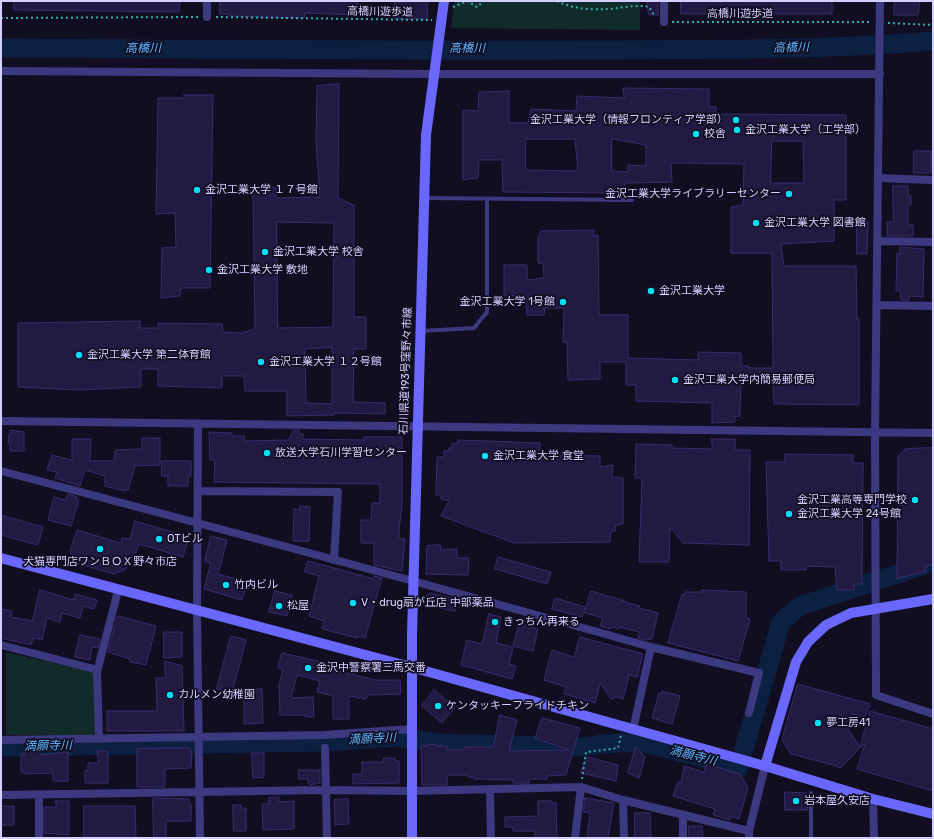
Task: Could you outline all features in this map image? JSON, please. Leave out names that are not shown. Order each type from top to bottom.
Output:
[{"type":"street","points":[[207,1],[207,17]]},
{"type":"street","name":"石川県道193号窪野々市線","points":[[412,838],[412,667],[417,428],[426,135],[433,72],[444,1]]},
{"type":"street","points":[[664,1],[664,22]]},
{"type":"street","points":[[880,1],[877,305],[874,432],[876,695],[933,714]]},
{"type":"street","points":[[1,71],[880,74]]},
{"type":"street","points":[[878,178],[933,180]]},
{"type":"street","points":[[877,241],[933,242]]},
{"type":"street","points":[[877,305],[933,306]]},
{"type":"street","points":[[1,421],[417,428],[933,433]]},
{"type":"street","points":[[198,424],[199,491],[197,524],[197,611],[200,838]]},
{"type":"street","points":[[1,470],[197,524],[414,580],[652,647],[759,673],[749,713]]},
{"type":"street","points":[[199,491],[338,492],[334,560]]},
{"type":"street","points":[[1,558],[118,591],[412,667],[765,766],[873,799],[933,814]]},
{"type":"street","points":[[99,738],[97,672],[118,591]]},
{"type":"street","points":[[1,795],[581,787],[623,800],[749,834],[765,766],[796,662],[808,642],[826,625],[851,613],[876,610],[933,599]]},
{"type":"street","points":[[1,645],[94,669],[97,672]]},
{"type":"street","points":[[633,730],[652,647]]},
{"type":"street","points":[[1,740],[99,738],[198,742],[324,735],[412,735]]},
{"type":"street","points":[[325,748],[326,838]]},
{"type":"street","points":[[575,838],[581,787]]},
{"type":"street","points":[[490,789],[491,838]]},
{"type":"street","points":[[38,795],[39,838]]},
{"type":"street","points":[[873,799],[874,838]]},
{"type":"street","points":[[623,800],[624,838]]},
{"type":"street","points":[[683,815],[683,838]]},
{"type":"lane","points":[[424,198],[632,200]]},
{"type":"lane","points":[[420,331],[474,328],[487,312],[487,199]]},
{"type":"lane","points":[[811,793],[811,838]]},
{"type":"path","points":[[440,23],[448,9],[467,1],[477,7],[484,1]]},
{"type":"path","points":[[557,1],[571,8],[607,9],[645,6],[649,7],[659,22],[664,22]]},
{"type":"path","name":"高橋川遊歩道","points":[[1,18],[207,17],[440,23]]},
{"type":"path","name":"高橋川遊歩道","points":[[664,22],[933,25]]},
{"type":"path","points":[[581,787],[586,752],[618,748],[620,739]]},
{"type":"green space","points":[[455,1],[640,1],[640,30],[451,28]]},
{"type":"green space","points":[[6,652],[93,672],[96,735],[6,735]]},
{"type":"building","points":[[14,1],[180,1],[179,12],[14,10]]},
{"type":"building","points":[[220,1],[358,1],[359,15],[305,13],[304,18],[229,16],[229,14],[220,14]]},
{"type":"building","points":[[395,1],[427,1],[428,19],[395,19]]},
{"type":"building","points":[[647,1],[658,1],[658,15],[649,15]]},
{"type":"building","points":[[681,1],[832,1],[832,14],[681,14]]},
{"type":"building","points":[[895,1],[920,1],[918,15],[894,15]]},
{"type":"building","points":[[339,84],[338,198],[354,205],[354,317],[366,317],[366,349],[354,349],[353,402],[385,403],[385,414],[334,413],[334,415],[287,416],[287,391],[245,391],[244,376],[222,376],[222,388],[158,386],[158,369],[141,369],[141,387],[78,390],[18,387],[18,323],[140,321],[140,328],[158,328],[158,323],[222,324],[223,332],[242,333],[255,329],[253,188],[276,187],[276,198],[320,197],[316,142],[317,86]],"holes":[[[277,222],[334,223],[333,327],[278,328]],[[332,348],[332,404],[306,403],[305,349]]]},
{"type":"building","points":[[623,88],[709,89],[709,107],[716,107],[716,114],[846,115],[846,200],[834,200],[834,241],[781,244],[784,266],[856,266],[857,319],[859,319],[859,405],[774,404],[773,382],[741,381],[740,416],[735,417],[735,422],[712,423],[712,403],[636,401],[636,385],[626,385],[626,362],[600,362],[600,379],[568,380],[567,342],[563,342],[564,308],[545,308],[544,315],[527,315],[526,295],[504,296],[504,265],[527,265],[527,280],[544,278],[543,264],[538,263],[538,236],[541,231],[594,230],[593,236],[598,235],[599,315],[628,315],[628,358],[698,360],[698,352],[741,353],[741,366],[748,366],[748,368],[773,368],[772,253],[731,253],[731,207],[743,205],[744,164],[671,163],[672,182],[625,183],[625,193],[503,192],[502,160],[479,160],[478,178],[463,180],[463,110],[478,111],[479,92],[509,91],[509,123],[528,123],[531,109],[576,111],[577,96],[624,98]],"holes":[[[526,139],[575,139],[578,171],[526,170]],[[612,139],[646,145],[646,166],[628,165],[628,172],[612,171]],[[772,141],[803,141],[804,183],[771,183]]]},
{"type":"building","name":"金沢工業大学 １７号館","points":[[184,95],[213,95],[210,288],[181,288],[180,296],[161,298],[162,248],[176,247],[175,213],[156,214],[158,98],[184,98]]},
{"type":"building","points":[[914,151],[931,151],[931,173],[914,173]]},
{"type":"building","points":[[893,186],[908,186],[908,196],[911,196],[911,205],[908,205],[908,225],[913,225],[913,236],[887,236],[887,222],[893,222]]},
{"type":"building","points":[[857,222],[868,222],[867,254],[857,254]]},
{"type":"building","points":[[900,247],[924,249],[923,297],[910,296],[909,300],[901,300],[900,291],[896,291],[897,253],[900,254]]},
{"type":"building","points":[[11,430],[24,432],[24,451],[10,451],[10,443],[8,443]]},
{"type":"building","points":[[294,430],[299,430],[299,434],[303,434],[303,439],[364,440],[364,437],[402,437],[402,507],[399,538],[405,539],[402,571],[374,565],[374,543],[361,543],[361,520],[371,520],[372,503],[380,503],[380,484],[214,482],[215,460],[210,460],[209,432],[232,433],[232,436],[244,436],[245,441],[288,440]]},
{"type":"building","points":[[142,438],[160,438],[160,465],[135,466],[128,490],[125,489],[125,491],[105,486],[105,476],[85,470],[80,486],[55,478],[57,472],[47,470],[52,455],[72,460],[72,439],[91,439],[90,461],[114,461],[115,450],[142,449]]},
{"type":"building","points":[[712,439],[735,439],[735,450],[750,450],[749,545],[683,543],[670,527],[669,562],[639,562],[642,478],[635,478],[636,444],[672,445],[672,448],[712,449]]},
{"type":"building","points":[[458,440],[540,443],[540,455],[600,456],[600,467],[613,465],[612,477],[623,478],[623,524],[616,525],[615,531],[611,531],[610,542],[514,543],[441,516],[449,501],[441,499],[441,495],[436,495],[437,457],[444,457],[444,451],[449,451],[449,448],[452,448],[452,443],[458,443]]},
{"type":"building","name":"金沢工業高等専門学校","points":[[933,448],[933,564],[924,567],[926,571],[897,579],[898,456],[905,449]]},
{"type":"building","name":"金沢工業大学 24号館","points":[[785,454],[853,455],[853,463],[863,463],[862,584],[854,584],[854,590],[837,590],[835,567],[806,566],[806,570],[781,570],[781,561],[769,561],[766,462],[785,462]]},
{"type":"building","points":[[162,461],[191,461],[191,476],[188,476],[188,486],[168,486],[168,476],[162,476]]},
{"type":"building","points":[[68,494],[77,497],[76,499],[79,500],[71,526],[48,520],[54,497],[66,500]]},
{"type":"building","points":[[300,506],[310,507],[309,541],[293,541],[294,509],[300,510]]},
{"type":"building","points":[[1,515],[43,527],[38,545],[1,535]]},
{"type":"building","points":[[135,521],[189,537],[183,557],[139,544],[134,558],[130,556],[126,569],[114,574],[76,563],[70,552],[77,530],[121,543],[122,538],[130,539]]},
{"type":"building","points":[[211,536],[227,540],[218,574],[247,582],[242,600],[204,589],[211,563],[205,561]]},
{"type":"building","points":[[440,545],[441,550],[457,549],[457,558],[469,558],[468,575],[426,574],[427,546]]},
{"type":"building","points":[[498,557],[551,572],[547,584],[495,569]]},
{"type":"building","name":"V・drug扇が丘店 中部薬品","points":[[308,561],[374,579],[374,576],[382,578],[365,638],[357,636],[357,638],[322,629],[324,621],[309,616],[319,576],[305,572]]},
{"type":"building","points":[[40,590],[74,600],[75,594],[97,600],[94,609],[83,606],[80,618],[62,613],[60,622],[47,618],[42,640],[33,638],[31,645],[1,638],[2,609],[12,611],[11,617],[32,621]]},
{"type":"building","points":[[702,590],[746,592],[746,618],[750,619],[738,661],[668,643],[682,594],[685,595],[685,592],[702,592]]},
{"type":"building","points":[[275,591],[292,595],[287,616],[269,612]]},
{"type":"building","points":[[591,591],[658,613],[652,639],[645,640],[638,638],[639,632],[619,627],[618,629],[612,627],[611,629],[600,626],[603,618],[585,613]]},
{"type":"building","points":[[430,593],[457,599],[455,611],[425,605],[426,596]]},
{"type":"building","points":[[555,598],[585,607],[582,617],[552,609]]},
{"type":"building","points":[[489,614],[501,617],[496,643],[513,647],[509,664],[516,666],[512,679],[461,665],[467,640],[482,644]]},
{"type":"building","points":[[118,616],[156,626],[146,665],[130,662],[130,659],[108,652]]},
{"type":"building","points":[[523,620],[534,622],[533,628],[538,629],[533,651],[513,646],[519,624],[522,625]]},
{"type":"building","points":[[164,632],[182,632],[182,657],[164,658]]},
{"type":"building","points":[[80,635],[100,639],[98,648],[92,647],[90,660],[75,657]]},
{"type":"building","points":[[231,636],[246,640],[232,693],[217,689]]},
{"type":"building","points":[[580,637],[643,654],[637,677],[629,675],[623,699],[616,697],[611,699],[600,683],[595,703],[564,694],[566,687],[544,680],[552,650],[574,657]]},
{"type":"building","points":[[282,653],[336,665],[334,670],[375,680],[400,680],[401,694],[368,695],[366,699],[349,696],[349,719],[333,719],[333,696],[317,692],[320,681],[297,675],[291,698],[313,697],[314,717],[305,717],[305,715],[280,715],[279,685],[283,670],[278,668]]},
{"type":"building","name":"カルメン幼稚園","points":[[165,661],[182,666],[184,731],[107,731],[107,711],[157,711],[156,678],[165,678]]},
{"type":"building","points":[[798,684],[870,704],[865,717],[852,714],[848,729],[860,747],[870,711],[933,729],[933,791],[857,769],[865,743],[840,768],[791,754],[782,740]]},
{"type":"building","points":[[262,689],[263,723],[244,724],[244,690]]},
{"type":"building","name":"ケンタッキーフライドチキン","points":[[434,690],[455,707],[442,723],[422,706]]},
{"type":"building","points":[[662,691],[680,696],[672,724],[652,718],[659,693],[662,694]]},
{"type":"building","points":[[500,715],[517,720],[509,751],[569,750],[535,738],[542,718],[580,728],[566,775],[547,776],[547,779],[529,779],[529,783],[513,783],[513,780],[474,779],[474,777],[468,777],[468,775],[447,775],[447,785],[422,785],[421,746],[436,744],[436,746],[447,746],[447,750],[464,750],[464,747],[493,747]]},
{"type":"building","points":[[636,747],[645,757],[639,778],[628,773]]},
{"type":"building","points":[[189,748],[192,753],[191,768],[165,769],[165,787],[137,787],[137,749]]},
{"type":"building","points":[[25,750],[42,750],[42,755],[68,752],[68,781],[53,781],[53,773],[24,774],[24,772],[21,772],[21,754],[25,754]]},
{"type":"building","points":[[98,751],[108,751],[108,783],[85,783],[85,770],[88,770],[88,763],[98,763]]},
{"type":"building","points":[[252,753],[264,753],[264,777],[253,778]]},
{"type":"building","points":[[587,757],[618,765],[616,781],[581,773]]},
{"type":"building","points":[[384,758],[395,758],[395,761],[399,761],[399,783],[353,784],[353,774],[362,774],[362,762],[383,762]]},
{"type":"building","points":[[706,764],[740,774],[748,788],[739,819],[730,816],[730,820],[713,815],[715,809],[673,796],[678,782],[681,782],[684,766],[704,772]]},
{"type":"building","points":[[299,770],[320,770],[320,783],[310,785],[308,783],[308,779],[299,779]]},
{"type":"building","name":"岩本屋久安店","points":[[785,792],[807,793],[808,810],[785,810]]},
{"type":"building","points":[[279,797],[279,802],[294,801],[294,829],[263,830],[262,804],[269,804],[269,798]]},
{"type":"building","points":[[153,798],[189,799],[189,804],[191,804],[191,821],[166,821],[166,838],[154,838]]},
{"type":"building","points":[[585,798],[614,803],[608,838],[587,838],[590,813],[584,812]]},
{"type":"building","points":[[348,799],[349,824],[335,825],[334,800]]},
{"type":"building","points":[[56,801],[69,801],[69,835],[44,833],[44,807],[56,807]]},
{"type":"building","points":[[538,801],[552,801],[552,803],[556,803],[557,838],[535,838],[535,831],[513,831],[512,827],[505,827],[505,817],[538,816]]},
{"type":"building","points":[[233,805],[241,805],[241,808],[246,808],[246,831],[234,831]]},
{"type":"building","points":[[1,806],[14,806],[14,825],[1,825]]},
{"type":"building","points":[[84,806],[135,806],[136,838],[84,838]]},
{"type":"building","points":[[635,813],[650,813],[651,837],[635,838]]},
{"type":"building","points":[[689,826],[702,826],[703,838],[689,838]]},
{"type":"waterway","name":"高橋川","points":[[1,48],[433,50],[711,49],[800,48],[933,41]]},
{"type":"waterway","name":"満願寺川","points":[[744,749],[781,622],[800,606],[933,562]]},
{"type":"waterway","name":"満願寺川","points":[[1,747],[324,742],[397,737],[438,743],[585,747],[601,744],[640,742],[739,767]]},
{"type":"place","name":"金沢工業大学（情報フロンティア学部）","points":[[736,120]]},
{"type":"place","name":"金沢工業大学（工学部）","points":[[737,130]]},
{"type":"place","name":"校舎","points":[[696,134]]},
{"type":"place","name":"金沢工業大学 １７号館","points":[[197,190]]},
{"type":"place","name":"金沢工業大学ライブラリーセンター","points":[[789,194]]},
{"type":"place","name":"金沢工業大学 図書館","points":[[756,223]]},
{"type":"place","name":"金沢工業大学 校舎","points":[[265,252]]},
{"type":"place","name":"金沢工業大学 敷地","points":[[209,270]]},
{"type":"place","name":"金沢工業大学","points":[[651,291]]},
{"type":"place","name":"金沢工業大学 1号館","points":[[563,302]]},
{"type":"place","name":"金沢工業大学 第二体育館","points":[[79,355]]},
{"type":"place","name":"金沢工業大学 １２号館","points":[[261,362]]},
{"type":"place","name":"金沢工業大学内簡易郵便局","points":[[675,380]]},
{"type":"place","name":"放送大学石川学習センター","points":[[267,453]]},
{"type":"place","name":"金沢工業大学 食堂","points":[[485,456]]},
{"type":"place","name":"金沢工業高等専門学校","points":[[915,500]]},
{"type":"place","name":"金沢工業大学 24号館","points":[[789,514]]},
{"type":"place","name":"OTビル","points":[[159,539]]},
{"type":"place","name":"犬猫専門店ワンＢＯＸ野々市店","points":[[100,549]]},
{"type":"place","name":"竹内ビル","points":[[226,585]]},
{"type":"place","name":"V・drug扇が丘店 中部薬品","points":[[353,603]]},
{"type":"place","name":"松屋","points":[[279,606]]},
{"type":"place","name":"きっちん再来る","points":[[495,622]]},
{"type":"place","name":"金沢中警察署三馬交番","points":[[308,668]]},
{"type":"place","name":"カルメン幼稚園","points":[[170,695]]},
{"type":"place","name":"ケンタッキーフライドチキン","points":[[438,706]]},
{"type":"place","name":"夢工房41","points":[[818,723]]},
{"type":"place","name":"岩本屋久安店","points":[[796,801]]}]
